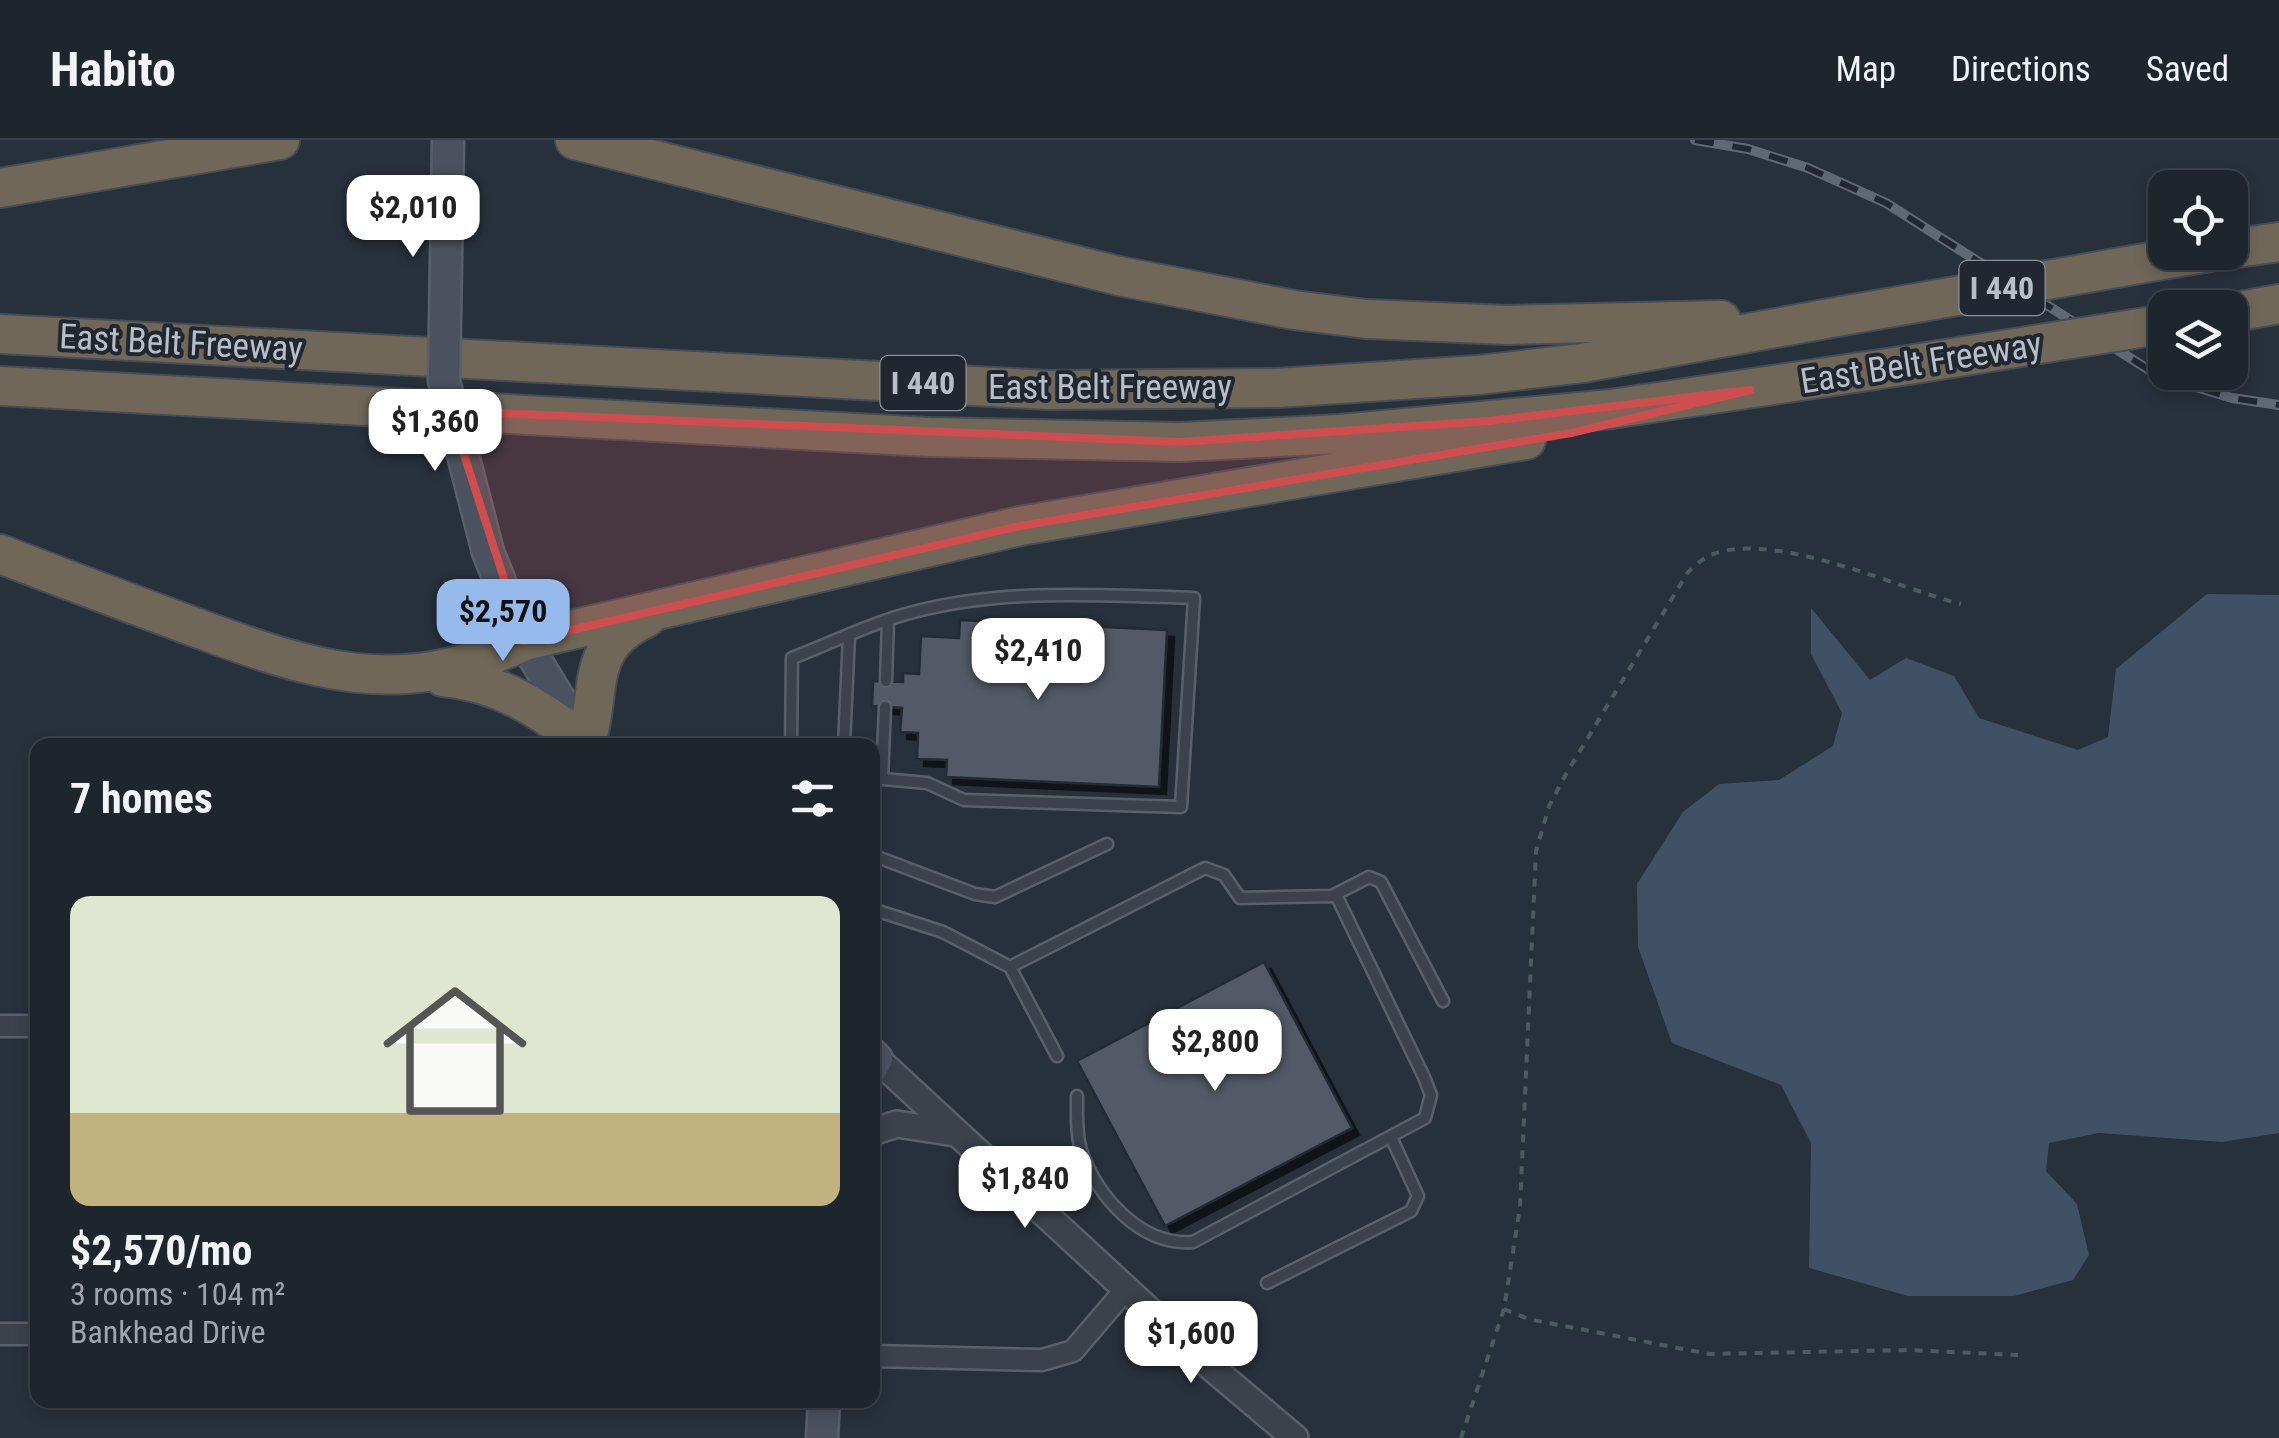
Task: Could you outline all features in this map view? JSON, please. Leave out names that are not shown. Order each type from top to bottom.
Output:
[{"type":"highway","points":[[0,188],[280,140]]},
{"type":"highway","points":[[582,141],[1119,276],[1211,296],[1366,319],[1599,326],[1842,316]]},
{"type":"highway","points":[[2248,247],[2279,242]]},
{"type":"highway","name":"East Belt Freeway","points":[[0,334],[1048,390],[1276,388],[1478,374],[1620,357],[2148,262]]},
{"type":"highway","points":[[2248,310],[2279,304]]},
{"type":"highway","name":"East Belt Freeway","points":[[0,386],[911,436],[1180,442],[1488,422],[1750,390],[2148,327]]},
{"type":"highway","points":[[405,674],[482,661],[524,641],[1020,526],[1572,432],[1750,390]]},
{"type":"highway","points":[[0,554],[290,662],[355,675],[405,674],[473,680],[512,693],[577,738]]},
{"type":"highway","points":[[587,738],[604,654],[627,626],[664,609]]},
{"type":"main road","points":[[448,140],[444,381],[488,552],[524,641],[582,738]]},
{"type":"main road","points":[[822,1438],[824,1408]]},
{"type":"street","points":[[0,1026],[30,1026]]},
{"type":"street","points":[[880,1066],[1295,1438]]},
{"type":"street","points":[[880,1129],[897,1124],[959,1134]]},
{"type":"street","points":[[880,1356],[1042,1360],[1073,1351],[1126,1289]]},
{"type":"street","points":[[0,1334],[30,1334]]},
{"type":"lane","points":[[790,738],[792,658],[888,620],[965,601],[1052,593],[1194,598],[1182,807],[964,800],[927,783],[880,778]]},
{"type":"lane","points":[[886,681],[888,620]]},
{"type":"lane","points":[[844,738],[849,636]]},
{"type":"lane","points":[[880,751],[885,707]]},
{"type":"lane","points":[[880,858],[975,894],[995,897],[1107,844]]},
{"type":"lane","points":[[1010,967],[1205,868],[1224,875],[1240,898],[1336,895],[1369,877],[1381,882],[1443,1001]]},
{"type":"lane","points":[[1077,1096],[1081,1150],[1119,1212],[1148,1235],[1171,1244],[1193,1242],[1425,1118],[1432,1095],[1336,895]]},
{"type":"lane","points":[[880,912],[942,932],[1010,967],[1057,1056]]},
{"type":"lane","points":[[1266,1282],[1410,1211],[1418,1196],[1391,1137]]},
{"type":"path","points":[[1461,1438],[1504,1309],[1520,1207],[1536,851],[1549,806],[1566,774],[1688,572],[1712,554],[1744,550],[1808,557],[1852,566],[1906,590],[1962,604]]},
{"type":"path","points":[[1504,1309],[1528,1319],[1709,1354],[1907,1350],[2018,1355]]},
{"type":"highlighted area","points":[[1750,390],[1571,433],[1020,526],[524,641],[450,411],[1180,442],[1489,421]]},
{"type":"water","points":[[2207,594],[2279,595],[2279,1133],[2222,1142],[2099,1133],[2049,1143],[2046,1171],[2077,1204],[2089,1255],[2073,1280],[2014,1296],[1908,1296],[1809,1268],[1811,1143],[1781,1085],[1672,1043],[1638,947],[1637,884],[1683,812],[1719,784],[1779,780],[1833,746],[1842,713],[1811,654],[1811,608],[1870,680],[1906,658],[1954,676],[1979,718],[2078,750],[2108,737],[2116,669]]},
{"type":"building","points":[[960,620],[1167,630],[1159,787],[946,777],[947,760],[917,759],[918,733],[900,732],[902,708],[872,706],[873,681],[903,682],[903,673],[919,674],[921,636],[959,638]]},
{"type":"building","points":[[1264,962],[1352,1128],[1165,1226],[1077,1061]]},
{"type":"railway","points":[[1695,140],[1748,149],[1808,168],[1886,203],[2157,375],[2232,398],[2279,405]]}]
